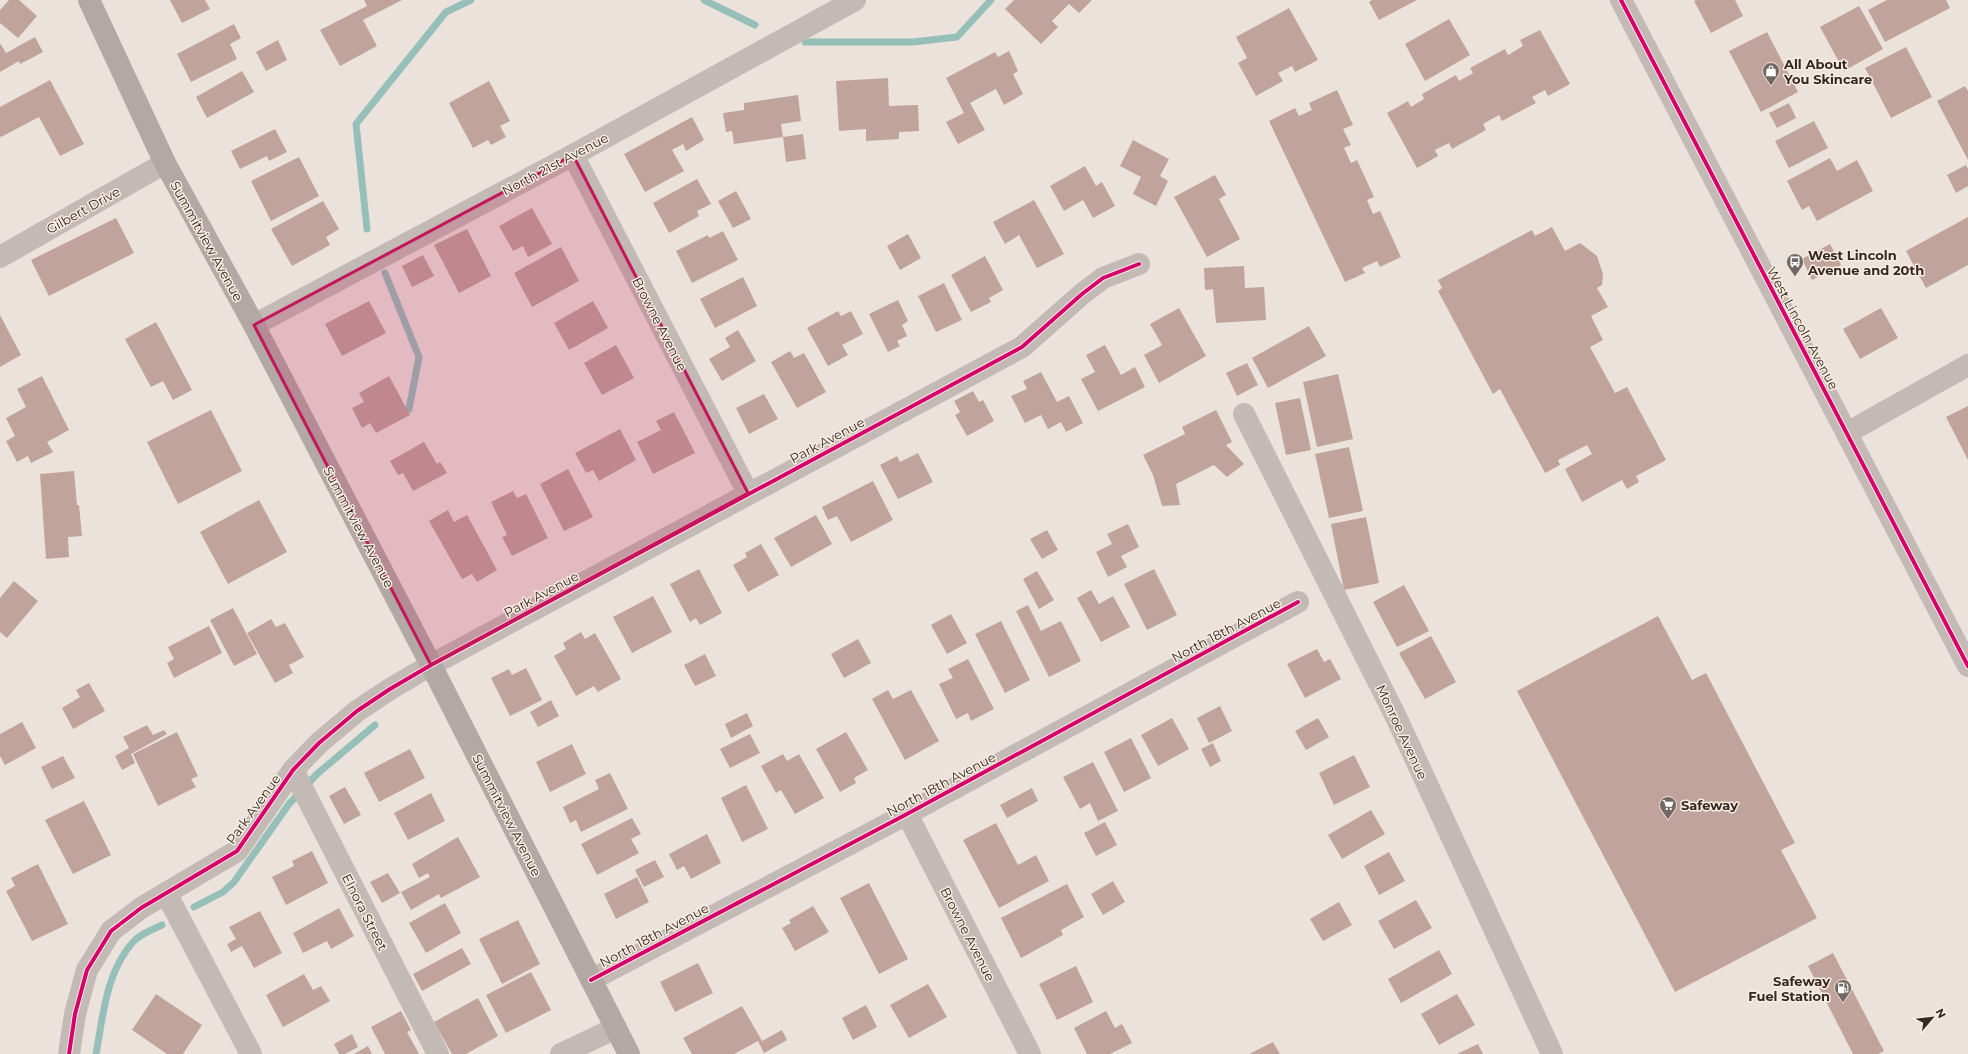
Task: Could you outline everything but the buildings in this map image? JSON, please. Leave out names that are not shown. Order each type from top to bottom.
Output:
[{"type":"main road","name":"Summitview Avenue","points":[[89,0],[165,163],[254,326],[431,665],[629,1054]]},
{"type":"street","name":"North 21st Avenue","points":[[254,326],[573,155],[855,0]]},
{"type":"street","name":"West Lincoln Avenue","points":[[1621,0],[1968,666]]},
{"type":"street","name":"Browne Avenue","points":[[573,155],[748,493]]},
{"type":"street","name":"Gilbert Drive","points":[[0,257],[165,163]]},
{"type":"street","name":"Park Avenue","points":[[69,1054],[75,1014],[87,970],[111,932],[141,908],[237,851],[299,783],[319,743],[357,712],[390,689],[431,665],[748,493],[1022,347],[1082,294],[1104,278],[1139,264]]},
{"type":"street","points":[[1847,433],[1968,365]]},
{"type":"street","name":"Monroe Avenue","points":[[1244,414],[1397,719],[1552,1054]]},
{"type":"street","name":"North 18th Avenue","points":[[591,980],[907,814],[1298,602]]},
{"type":"street","name":"Elnora Street","points":[[299,783],[438,1054]]},
{"type":"street","name":"Browne Avenue","points":[[907,814],[1030,1054]]},
{"type":"street","points":[[166,893],[251,1054]]},
{"type":"street","points":[[561,1054],[616,1028]]},
{"type":"highlighted area","points":[[573,155],[748,493],[431,665],[254,325]]},
{"type":"waterway","points":[[367,229],[356,124],[446,12],[471,0]]},
{"type":"waterway","points":[[704,0],[755,25]]},
{"type":"waterway","points":[[805,42],[913,42],[957,37],[991,0]]},
{"type":"waterway","points":[[385,273],[419,357],[409,409]]},
{"type":"waterway","points":[[194,907],[223,892],[234,882],[289,804],[317,774],[375,725]]},
{"type":"waterway","points":[[96,1054],[107,995],[117,967],[124,954],[136,939],[162,925]]},
{"type":"cycle path","points":[[1621,0],[1968,666]]},
{"type":"cycle path","points":[[69,1054],[75,1014],[87,970],[111,931],[141,908],[237,851],[293,770],[319,743],[357,711],[390,689],[431,665],[1022,347],[1082,294],[1103,278],[1139,264]]},
{"type":"cycle path","points":[[591,980],[907,814],[1298,602]]},
{"type":"place","name":"All About You Skincare","points":[[1771,86]]},
{"type":"place","name":"West Lincoln Avenue and 20th","points":[[1795,277]]},
{"type":"place","name":"Safeway","points":[[1668,820]]},
{"type":"place","name":"Safeway Fuel Station","points":[[1843,1003]]}]
